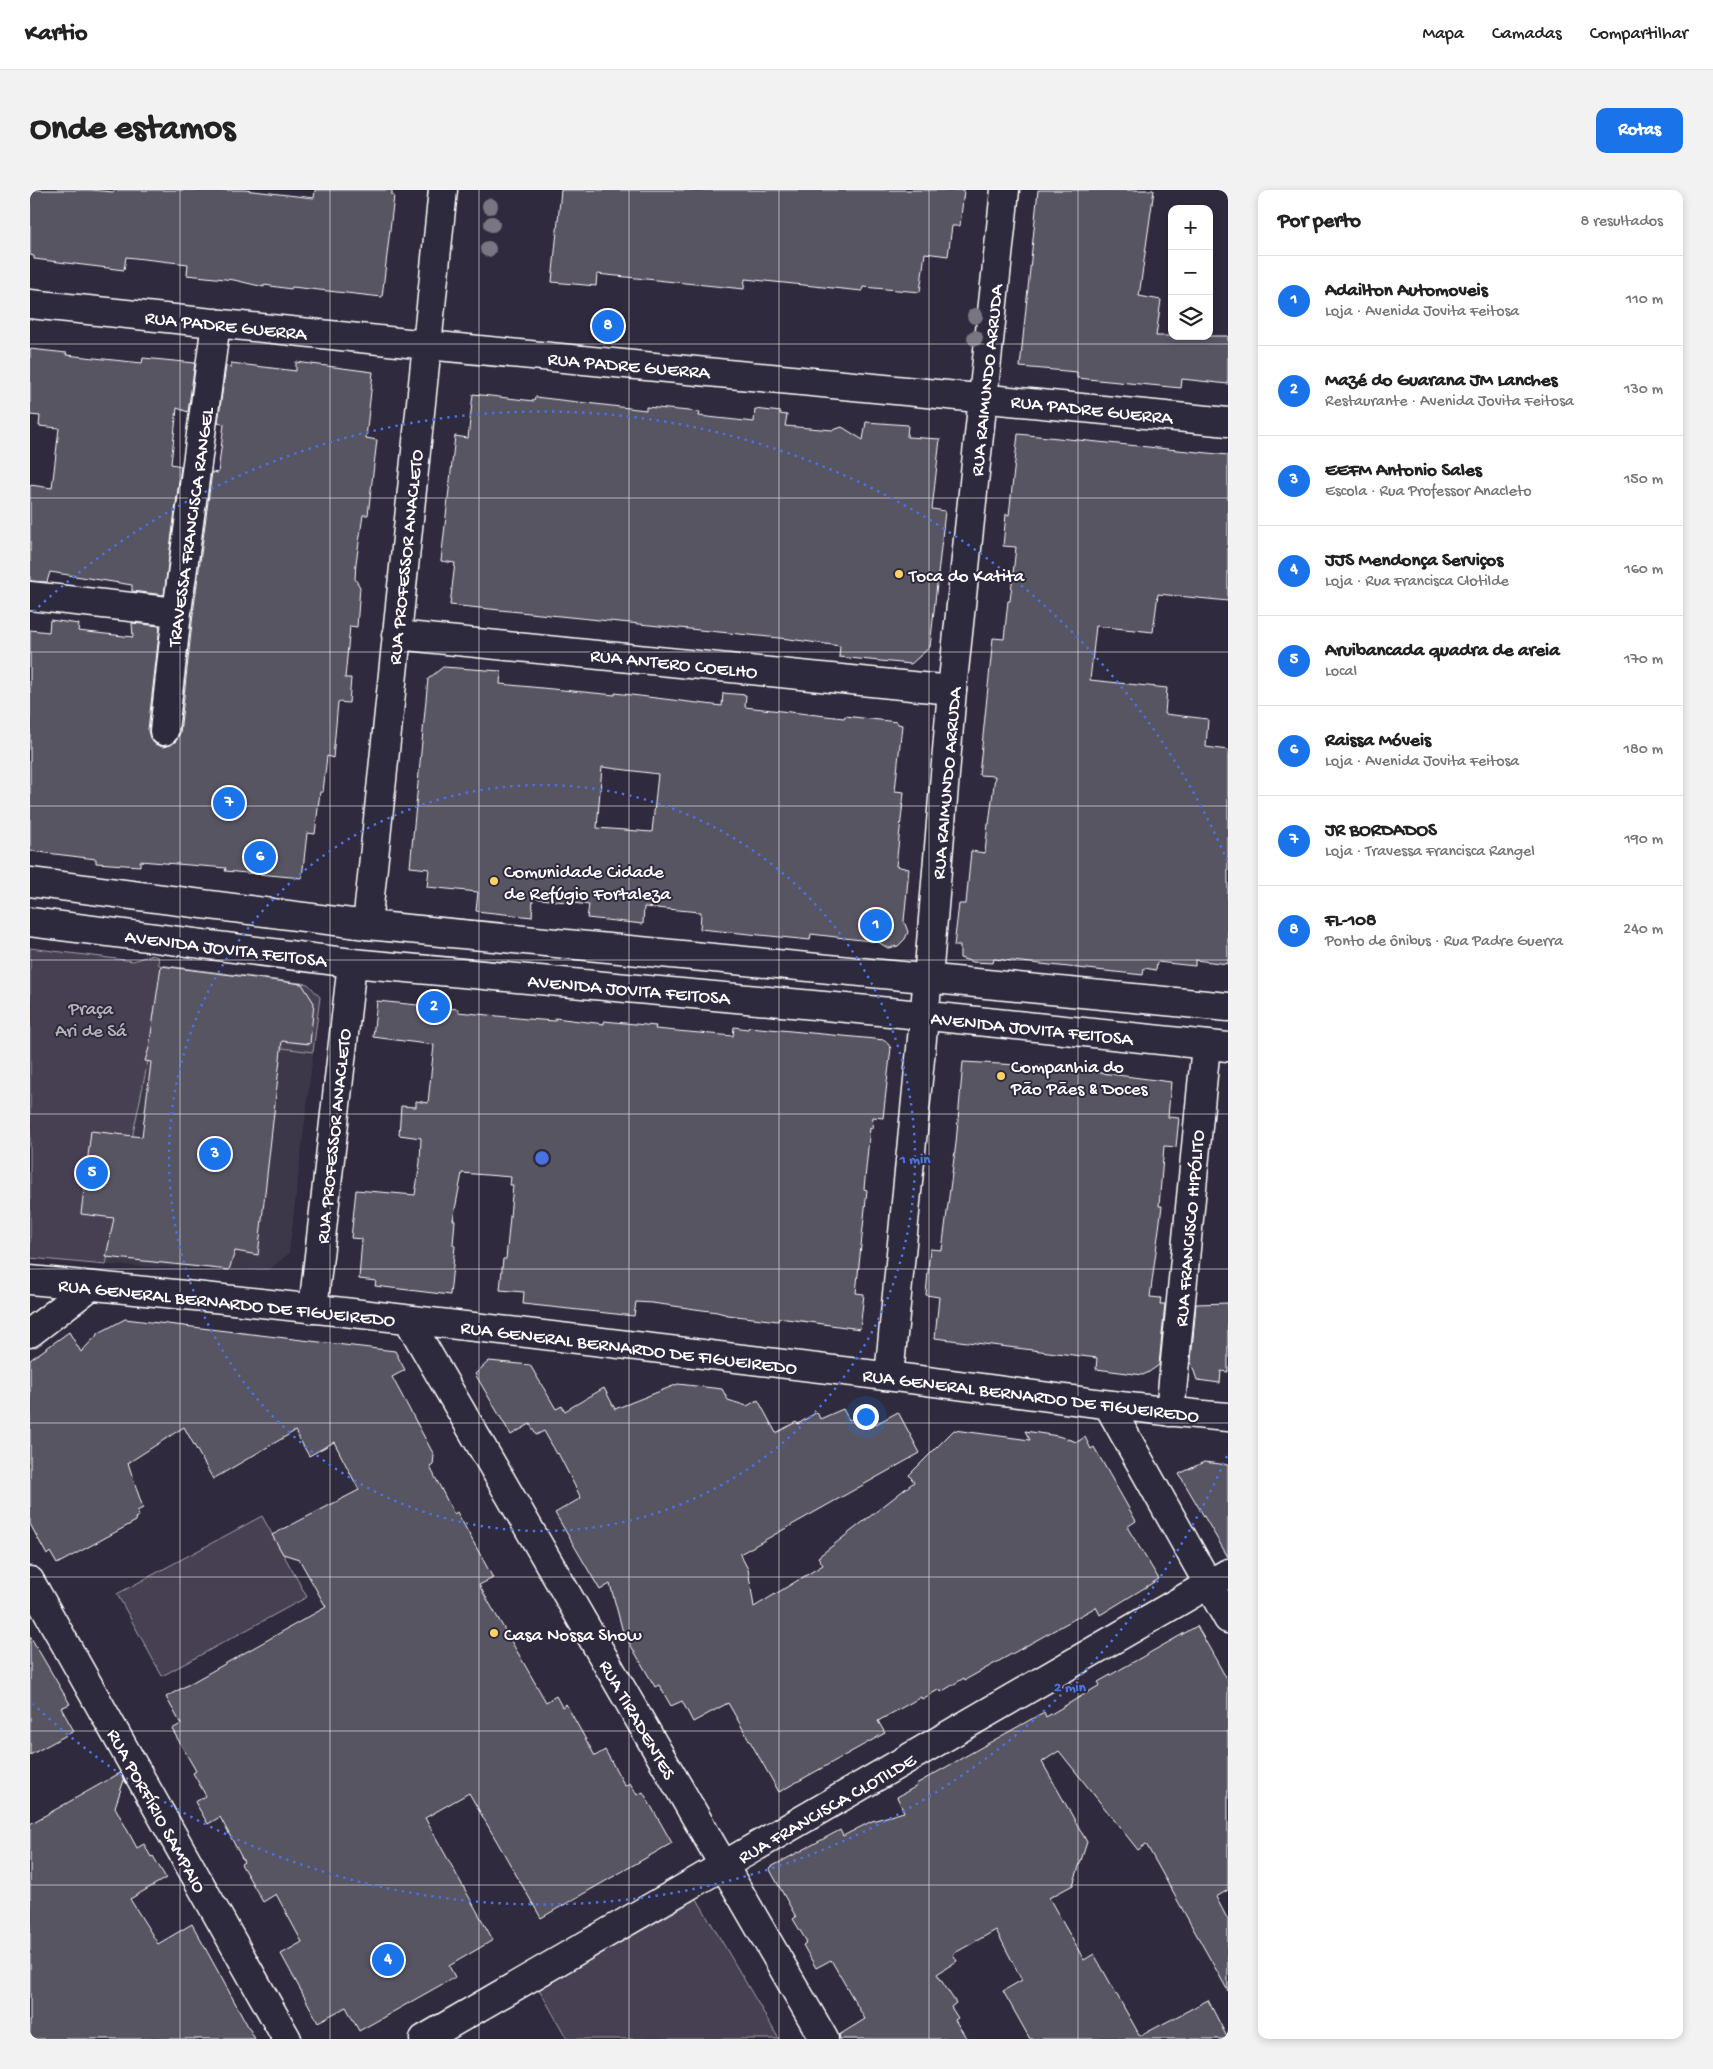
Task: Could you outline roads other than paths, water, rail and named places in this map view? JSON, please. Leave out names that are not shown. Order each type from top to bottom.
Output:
[{"type":"street","name":"RUA PROFESSOR ANACLETO","points":[[367,925],[443,190]]},
{"type":"street","name":"RUA RAIMUNDO ARRUDA","points":[[888,1376],[928,978],[952,690],[1005,190]]},
{"type":"street","name":"RUA PADRE GUERRA","points":[[30,304],[428,345],[1228,422]]},
{"type":"street","name":"TRAVESSA FRANCISCA RANGEL","points":[[164,731],[177,612],[216,324]]},
{"type":"street","points":[[30,596],[177,612]]},
{"type":"street","name":"RUA ANTERO COELHO","points":[[396,635],[952,690]]},
{"type":"street","name":"AVENIDA JOVITA FEITOSA","points":[[30,882],[367,925],[1228,1007]]},
{"type":"street","name":"AVENIDA JOVITA FEITOSA","points":[[30,922],[352,963],[924,1015],[1217,1046]]},
{"type":"street","name":"RUA PROFESSOR ANACLETO","points":[[313,1309],[352,963]]},
{"type":"street","name":"RUA FRANCISCO HIPÓLITO","points":[[1170,1412],[1217,1046]]},
{"type":"street","name":"RUA GENERAL BERNARDO DE FIGUEIREDO","points":[[30,1280],[313,1309],[888,1376],[1108,1405],[1228,1417]]},
{"type":"street","points":[[30,1333],[91,1286]]},
{"type":"street","name":"RUA TIRADENTES","points":[[408,1320],[824,2039]]},
{"type":"street","points":[[1108,1405],[1218,1579],[1228,1619]]},
{"type":"street","name":"RUA FRANCISCA CLOTILDE","points":[[424,2039],[1218,1579]]},
{"type":"street","name":"RUA PORFÍRIO SAMPAIO","points":[[30,1582],[287,2039]]},
{"type":"place","name":"FL-108","points":[[608,326]]},
{"type":"place","name":"Toca do Katita","points":[[899,574]]},
{"type":"place","name":"JR BORDADOS","points":[[229,803]]},
{"type":"place","name":"Raissa Móveis","points":[[260,857]]},
{"type":"place","name":"Comunidade Cidade de Refúgio Fortaleza","points":[[494,881]]},
{"type":"place","name":"Adailton Automoveis","points":[[876,925]]},
{"type":"place","name":"Mazé do Guarana JM Lanches","points":[[434,1007]]},
{"type":"place","name":"Companhia do Pão Pães & Doces","points":[[1001,1076]]},
{"type":"place","name":"EEFM Antonio Sales","points":[[215,1154]]},
{"type":"place","name":"Aruibancada quadra de areia","points":[[92,1173]]},
{"type":"place","name":"Casa Nossa Show","points":[[494,1633]]},
{"type":"place","name":"JJS Mendonça Serviços","points":[[388,1960]]},
{"type":"park label","name":"Praça Ari de Sá","points":[[91,1018]]}]
